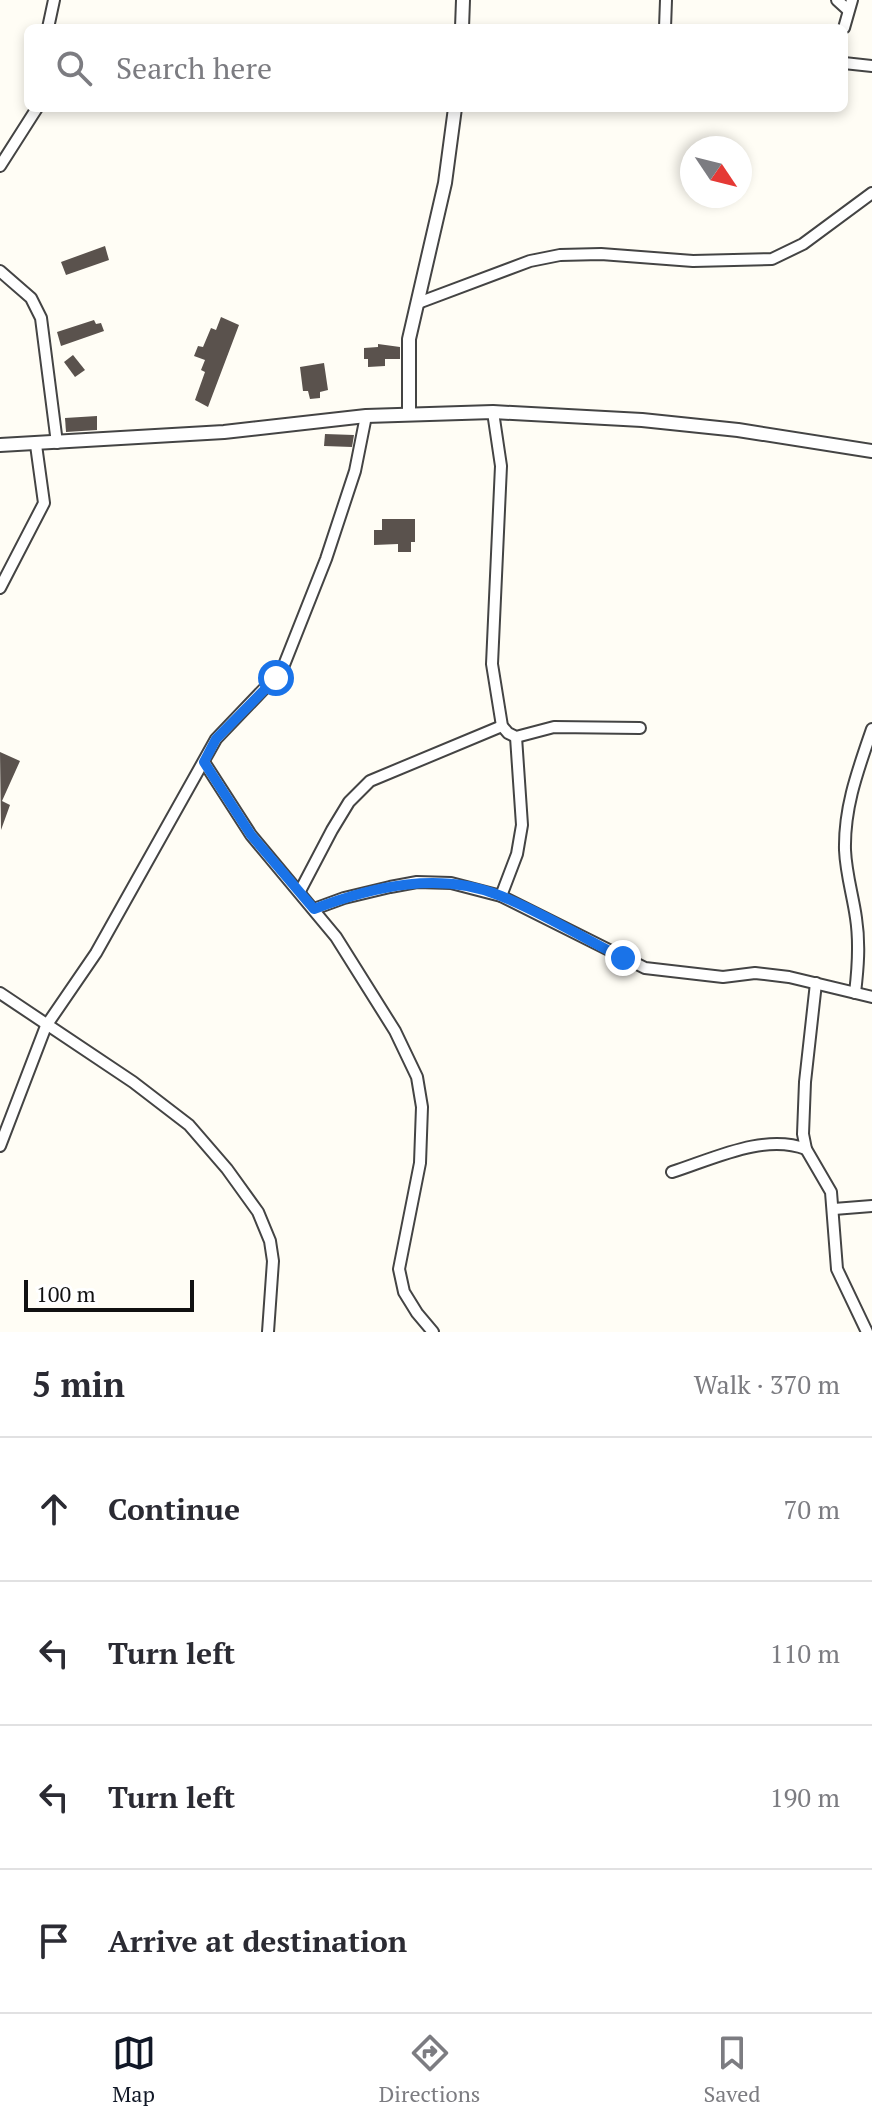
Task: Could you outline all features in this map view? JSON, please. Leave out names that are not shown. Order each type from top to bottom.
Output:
[{"type":"street","points":[[49,24],[54,0]]},
{"type":"street","points":[[462,24],[463,0]]},
{"type":"street","points":[[665,24],[666,0]]},
{"type":"street","points":[[837,0],[850,5]]},
{"type":"street","points":[[848,63],[872,66]]},
{"type":"street","points":[[0,166],[34,112]]},
{"type":"street","points":[[409,414],[409,339],[445,183],[454,112]]},
{"type":"street","points":[[418,303],[530,261],[560,255],[601,254],[693,261],[772,259],[803,244],[872,193]]},
{"type":"street","points":[[0,271],[31,298],[41,318],[57,443]]},
{"type":"street","points":[[493,412],[501,466],[492,664],[502,726],[516,737],[554,727],[640,728]]},
{"type":"street","points":[[0,445],[224,432],[366,416],[493,412],[628,418],[738,430],[872,451]]},
{"type":"street","points":[[0,1146],[46,1026],[96,953],[216,739],[282,670],[326,559],[355,471],[366,416]]},
{"type":"street","points":[[0,588],[44,503],[36,445]]},
{"type":"street","points":[[300,891],[349,802],[370,781],[502,726]]},
{"type":"street","points":[[855,993],[859,952],[857,920],[847,870],[846,815],[852,784],[872,729]]},
{"type":"street","points":[[501,896],[517,854],[522,825],[516,737]]},
{"type":"street","points":[[204,762],[242,823],[336,937],[395,1031],[417,1077],[422,1107],[420,1163],[399,1269],[404,1292],[433,1332]]},
{"type":"street","points":[[314,909],[359,893],[417,882],[451,883],[501,896],[645,968],[723,977],[755,973],[816,983],[872,997]]},
{"type":"street","points":[[816,983],[805,1082],[803,1134],[806,1149],[831,1192],[837,1269],[867,1332]]},
{"type":"street","points":[[0,993],[133,1082],[189,1125],[258,1212],[270,1241],[273,1261],[268,1332]]},
{"type":"street","points":[[672,1172],[772,1143],[806,1149]]},
{"type":"street","points":[[834,1209],[872,1206]]},
{"type":"building","points":[[105,246],[109,260],[66,275],[61,262]]},
{"type":"building","points":[[221,317],[239,325],[208,407],[195,400],[205,372],[201,370],[205,360],[194,356],[198,346],[203,347],[211,328],[216,330]]},
{"type":"building","points":[[94,320],[96,324],[101,323],[104,331],[61,346],[57,332]]},
{"type":"building","points":[[378,344],[400,347],[400,359],[385,359],[385,366],[368,367],[364,348],[378,347]]},
{"type":"building","points":[[73,355],[85,370],[75,377],[64,362]]},
{"type":"building","points":[[324,363],[328,390],[320,392],[320,398],[310,399],[308,391],[303,391],[300,367]]},
{"type":"building","points":[[97,416],[97,430],[66,432],[65,418]]},
{"type":"building","points":[[325,434],[354,435],[352,447],[324,446]]},
{"type":"building","points":[[382,519],[415,519],[415,542],[411,542],[411,552],[398,552],[398,544],[374,545],[374,530],[382,530]]},
{"type":"building","points":[[0,752],[20,761],[2,801],[10,805],[1,830]]},
{"type":"route","points":[[276,678],[216,739],[204,762],[251,835],[314,909],[359,893],[390,887],[417,882],[451,883],[501,896],[623,958]]}]
